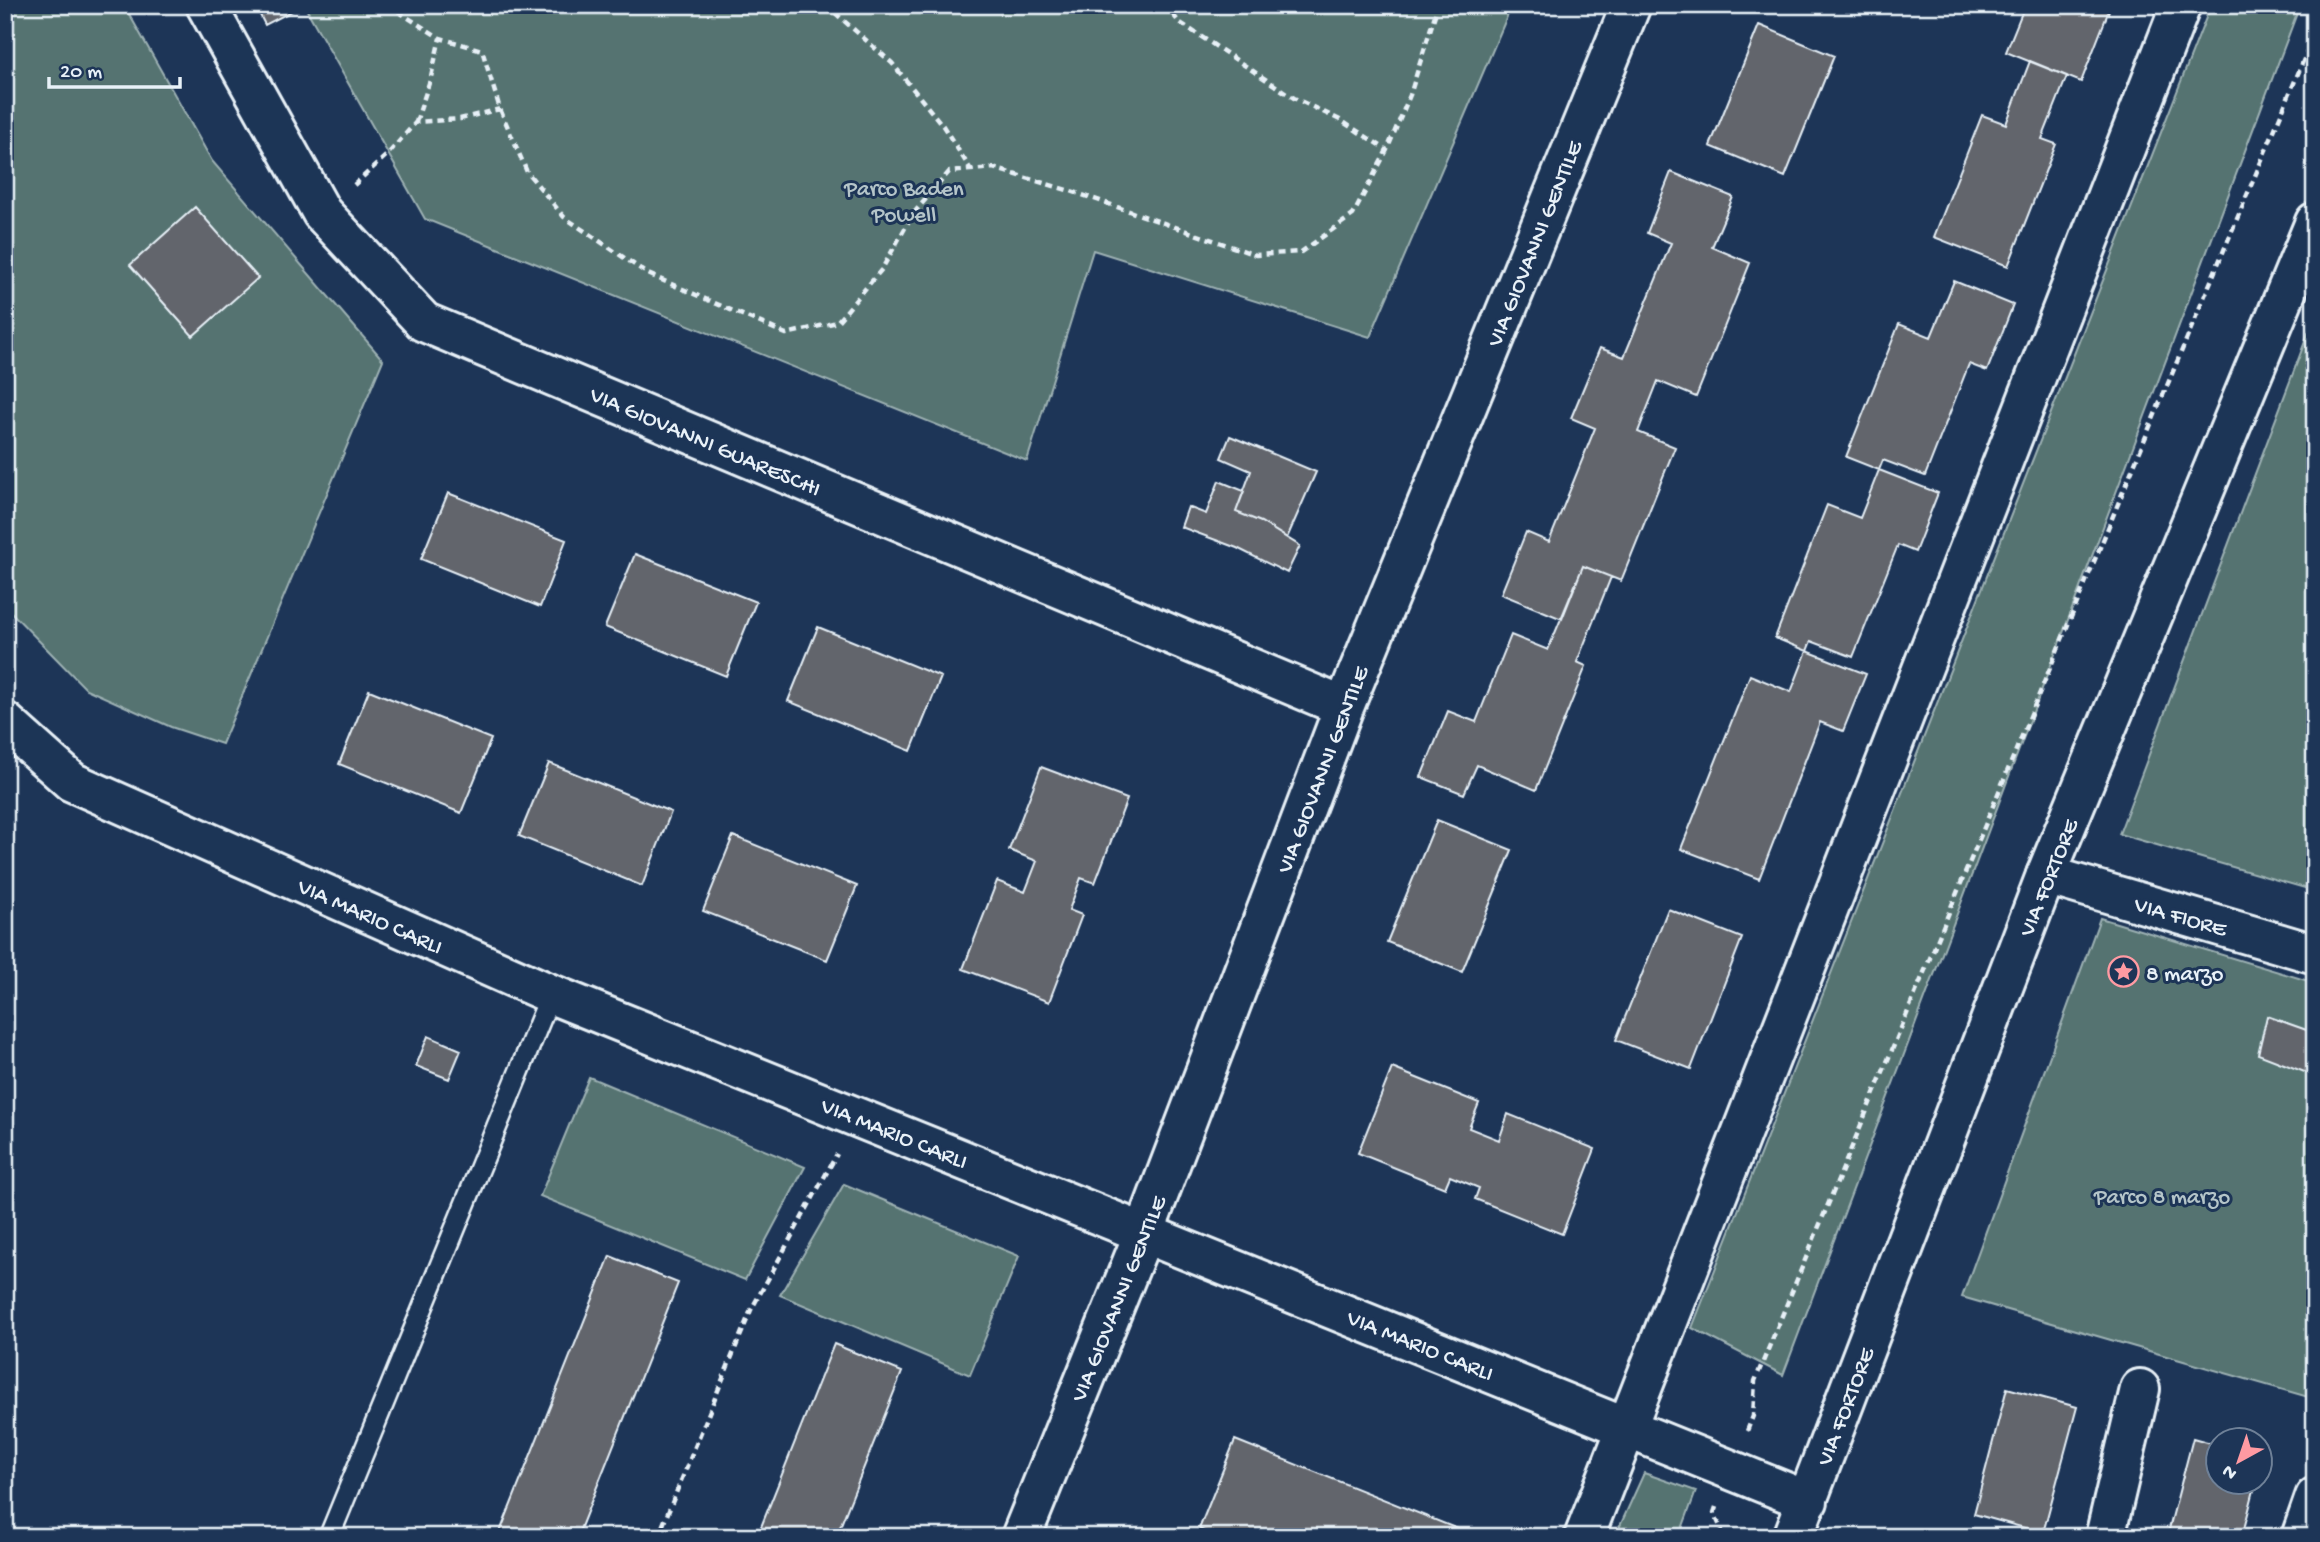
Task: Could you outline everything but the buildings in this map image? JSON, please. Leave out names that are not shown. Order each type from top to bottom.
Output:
[{"type":"street","name":"VIA GIOVANNI GUARESCHI","points":[[206,5],[322,214],[425,322],[1344,707]]},
{"type":"street","name":"VIA GIOVANNI GENTILE","points":[[1021,1537],[1144,1233],[1344,707],[1631,5]]},
{"type":"street","points":[[1584,1537],[1629,1428],[2181,5]]},
{"type":"street","name":"VIA FORTORE","points":[[1793,1537],[2046,875],[2315,222]]},
{"type":"street","name":"VIA MARIO CARLI","points":[[5,722],[72,782],[551,994],[1808,1502]]},
{"type":"street","name":"VIA FIORE","points":[[2046,875],[2315,954]]},
{"type":"street","points":[[2105,1537],[2140,1389]]},
{"type":"street","points":[[2301,1537],[2315,1497]]},
{"type":"lane","points":[[329,1537],[551,994]]},
{"type":"path","points":[[387,5],[440,38],[482,50],[500,109],[527,172],[564,217],[648,274],[786,334],[837,322],[882,269],[913,214],[949,172],[993,168],[1086,196],[1256,255],[1301,252],[1353,215],[1387,150],[1410,94],[1438,5]]},
{"type":"path","points":[[825,5],[892,63],[943,127],[971,170]]},
{"type":"path","points":[[1165,5],[1179,22],[1294,98],[1340,120],[1387,150]]},
{"type":"path","points":[[1725,1537],[1714,1513],[1753,1416],[1755,1381],[1760,1368],[2150,424],[2315,33]]},
{"type":"path","points":[[322,214],[388,154],[416,122],[440,38]]},
{"type":"path","points":[[416,122],[460,119],[500,109]]},
{"type":"path","points":[[658,1537],[751,1310],[857,1117]]},
{"type":"green space","points":[[5,5],[124,5],[212,161],[383,360],[222,744],[171,727],[86,689],[5,606]]},
{"type":"green space","name":"Parco Baden Powell","points":[[304,5],[1512,5],[1370,337],[1093,250],[1027,461],[425,219]]},
{"type":"green space","points":[[2211,5],[2300,5],[1783,1375],[1692,1328]]},
{"type":"green space","points":[[2315,315],[2315,891],[2119,834]]},
{"type":"green space","name":"Parco 8 marzo","points":[[2100,918],[2315,983],[2315,1399],[1962,1297]]},
{"type":"green space","points":[[589,1077],[805,1167],[745,1280],[540,1196]]},
{"type":"green space","points":[[844,1184],[1019,1256],[970,1375],[780,1295]]},
{"type":"green space","points":[[1644,1473],[1696,1491],[1679,1537],[1615,1537]]},
{"type":"place","name":"8 marzo","points":[[2123,972]]}]
